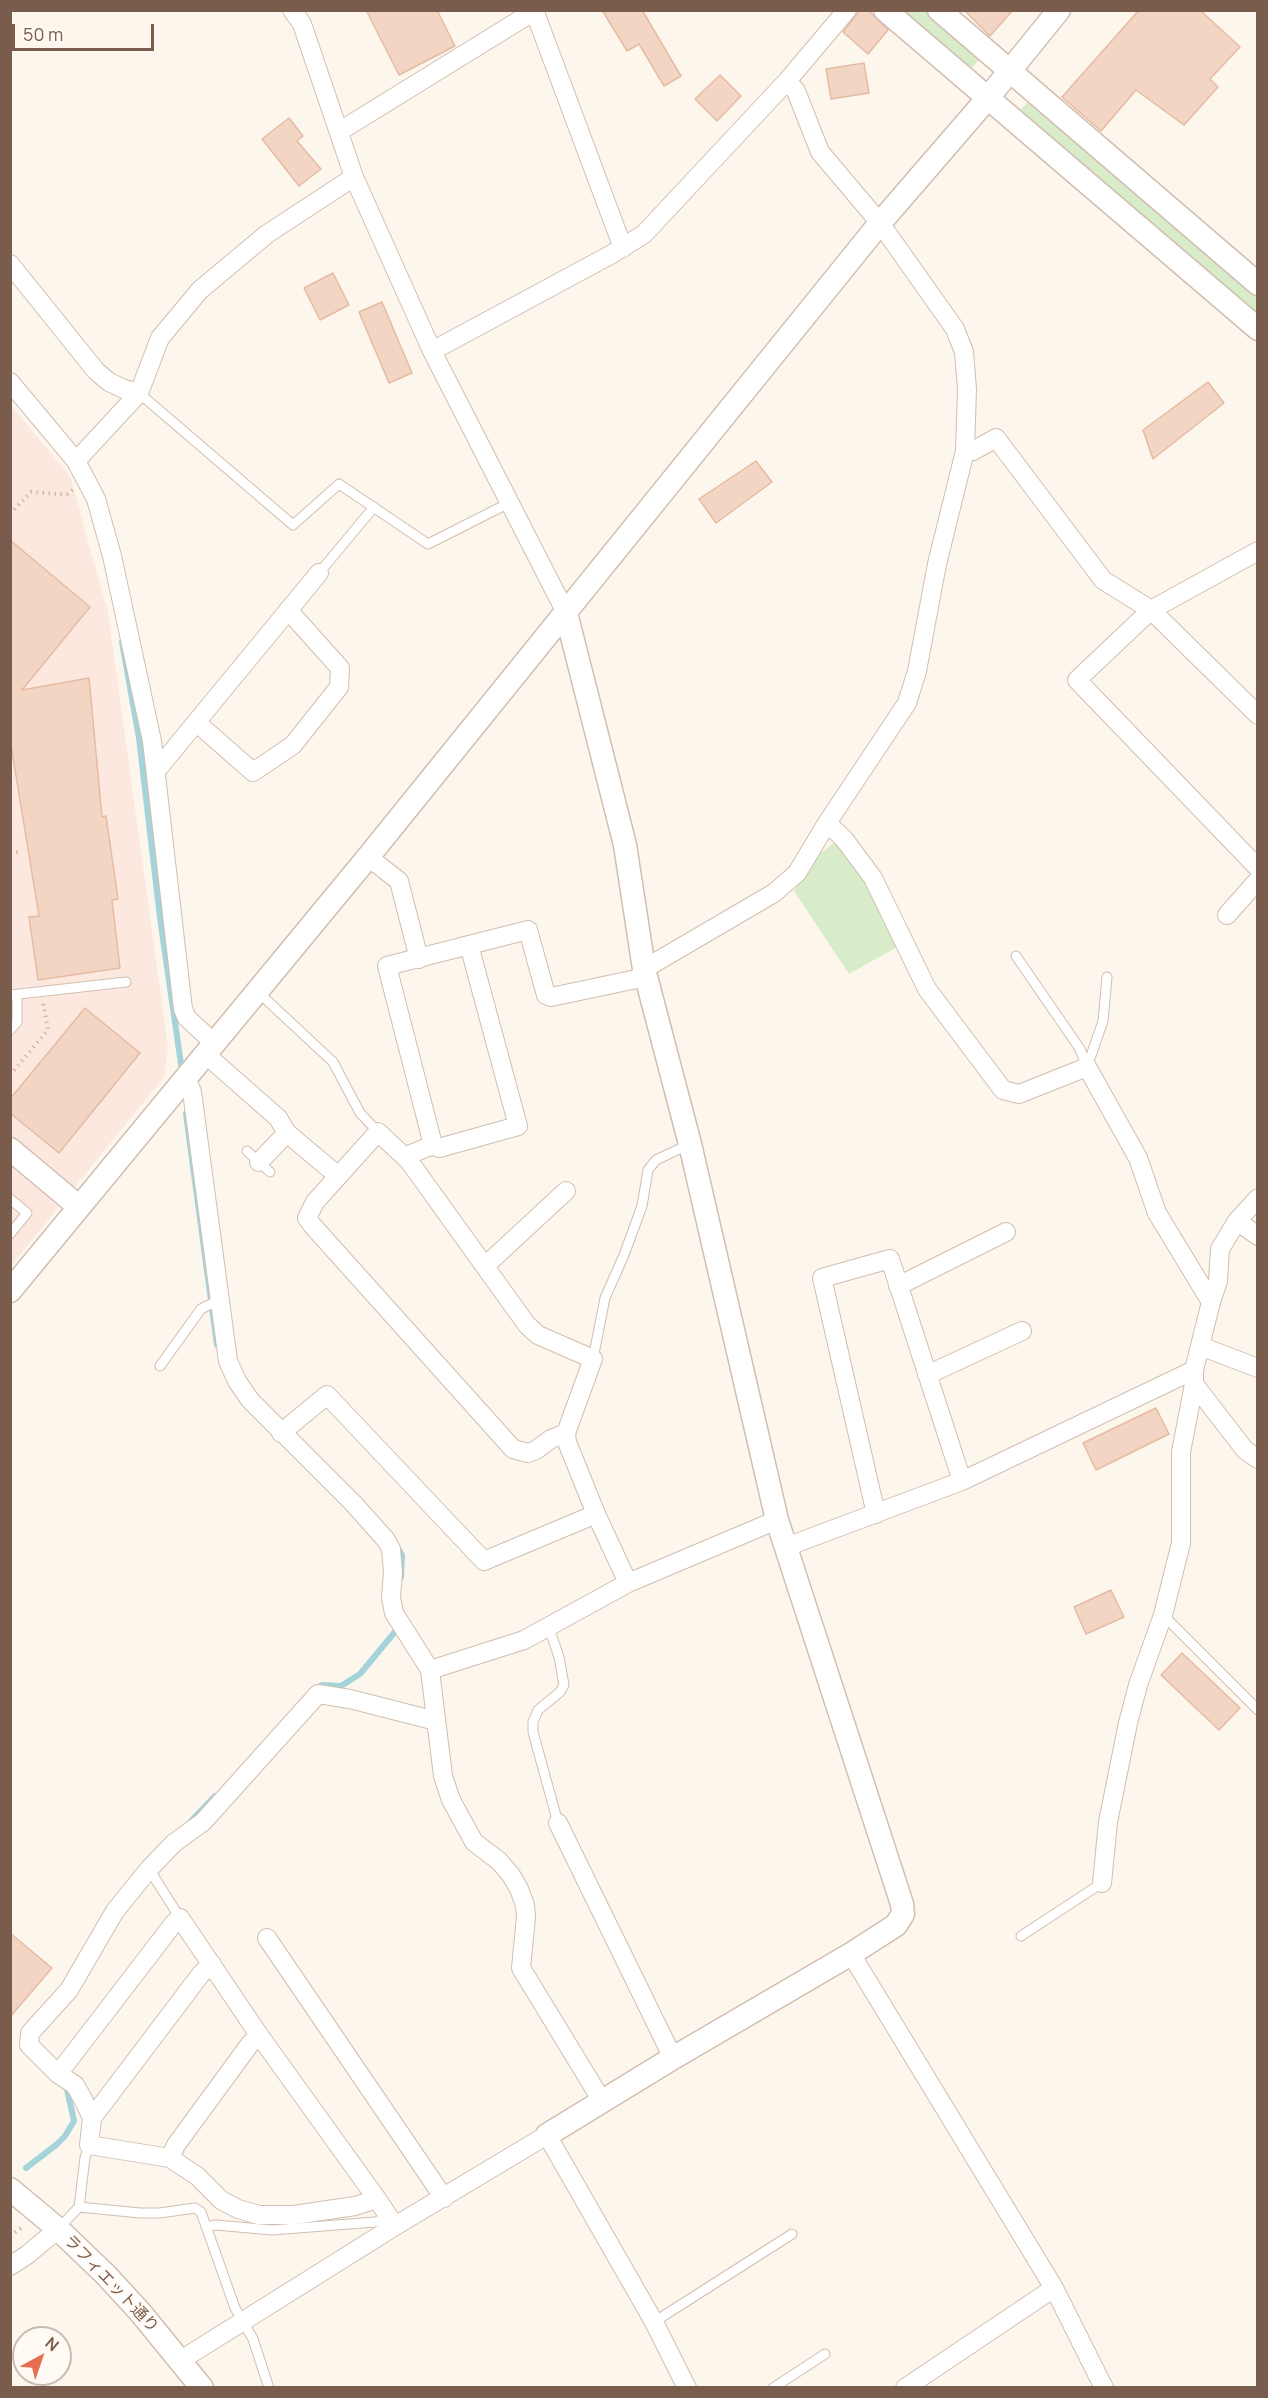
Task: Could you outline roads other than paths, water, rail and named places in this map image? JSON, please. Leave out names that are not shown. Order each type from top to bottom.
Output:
[{"type":"street","points":[[181,2360],[392,2222],[444,2198],[673,2058],[851,1954],[896,1925],[903,1914],[902,1904],[777,1520],[690,1144],[645,973],[625,845],[566,613],[432,351],[354,177],[302,24],[292,10]]},
{"type":"street","points":[[432,351],[623,248],[644,234],[787,81],[847,10]]},
{"type":"street","points":[[885,10],[1257,329]]},
{"type":"street","points":[[939,10],[1257,284]]},
{"type":"street","points":[[10,1291],[368,857],[880,223],[987,99],[1059,10]]},
{"type":"street","points":[[340,131],[535,11],[623,248]]},
{"type":"street","points":[[469,945],[518,1126],[439,1148],[434,1145],[387,966],[418,959],[469,945],[528,930],[546,995],[551,997],[645,973],[774,893],[797,873],[827,823],[907,703],[917,671],[937,564],[965,451],[967,388],[964,352],[955,329],[880,223],[820,152],[796,91],[787,81]]},
{"type":"street","points":[[76,461],[139,393],[160,338],[200,290],[267,234],[354,177]]},
{"type":"street","points":[[10,264],[96,371],[109,382],[139,393]]},
{"type":"street","points":[[10,382],[76,461],[96,499],[112,556],[152,741],[183,1009],[209,1048],[278,1118],[287,1133],[337,1175]]},
{"type":"street","points":[[965,451],[973,451],[996,438],[1103,580],[1151,610],[1257,715]]},
{"type":"street","points":[[1257,551],[1151,610],[1077,680],[1257,868]]},
{"type":"street","points":[[156,771],[319,573]]},
{"type":"street","points":[[196,722],[253,772],[293,745],[339,687],[340,668],[288,610]]},
{"type":"street","points":[[827,823],[844,839],[873,878],[927,989],[1003,1090],[1019,1094],[1087,1067],[1138,1158],[1157,1213],[1211,1302]]},
{"type":"street","points":[[368,857],[399,881],[418,959]]},
{"type":"street","points":[[1227,915],[1257,880]]},
{"type":"street","points":[[186,1077],[192,1092],[228,1361],[237,1381],[250,1400],[353,1503],[386,1540],[391,1549],[393,1560],[391,1598],[394,1613],[430,1670],[443,1776],[451,1800],[474,1842],[499,1861],[511,1875],[525,1905],[525,1930],[520,1968],[602,2101]]},
{"type":"street","points":[[566,1433],[528,1453],[513,1449],[307,1218],[309,1210],[337,1175],[378,1132],[409,1161],[531,1329],[548,1340],[593,1359],[566,1433],[567,1442],[596,1514],[628,1583]]},
{"type":"street","points":[[258,1162],[287,1133]]},
{"type":"street","points":[[409,1161],[411,1154],[434,1145]]},
{"type":"street","points":[[10,1149],[78,1206]]},
{"type":"street","points":[[485,1266],[566,1191]]},
{"type":"street","points":[[1102,1883],[1108,1822],[1128,1722],[1138,1684],[1163,1616],[1181,1543],[1181,1452],[1200,1346],[1218,1281],[1220,1249],[1237,1221],[1257,1198]]},
{"type":"street","points":[[1237,1221],[1257,1236]]},
{"type":"street","points":[[898,1287],[1006,1232]]},
{"type":"street","points":[[876,1514],[822,1278],[890,1259],[962,1481]]},
{"type":"street","points":[[927,1375],[1022,1330]]},
{"type":"street","points":[[1200,1346],[1257,1368]]},
{"type":"street","points":[[786,1547],[962,1481],[1194,1377]]},
{"type":"street","points":[[1194,1377],[1245,1450],[1257,1459]]},
{"type":"street","points":[[281,1433],[327,1395],[484,1561],[596,1514]]},
{"type":"street","points":[[430,1670],[524,1641],[628,1583],[777,1520]]},
{"type":"street","points":[[92,2118],[75,2085],[58,2074],[29,2045],[30,2033],[69,1990],[115,1911],[148,1869],[174,1844],[203,1822],[318,1694],[436,1721]]},
{"type":"street","points":[[558,1823],[673,2058]]},
{"type":"street","points":[[58,2074],[180,1918],[259,2035],[392,2222]]},
{"type":"street","points":[[267,1938],[444,2198]]},
{"type":"street","points":[[851,1954],[1054,2288],[1104,2388]]},
{"type":"street","points":[[212,1964],[201,1974],[92,2118],[89,2145],[170,2158],[197,2176],[221,2200],[238,2209],[259,2215],[294,2215],[355,2206],[377,2199]]},
{"type":"street","points":[[170,2158],[183,2136],[259,2035]]},
{"type":"street","points":[[547,2135],[654,2322],[687,2388]]},
{"type":"street","name":"ラフィエット通り","points":[[10,2189],[58,2229],[106,2275],[181,2360],[202,2388]]},
{"type":"street","points":[[10,2266],[58,2229]]},
{"type":"street","points":[[905,2388],[1054,2288]]},
{"type":"lane","points":[[139,393],[293,525],[339,484],[428,544],[509,503]]},
{"type":"lane","points":[[319,573],[374,507]]},
{"type":"lane","points":[[1016,956],[1080,1049],[1087,1067]]},
{"type":"lane","points":[[1087,1067],[1103,1021],[1107,977]]},
{"type":"lane","points":[[10,1030],[17,1022],[14,995],[126,982]]},
{"type":"lane","points":[[256,990],[333,1062],[360,1113],[378,1132]]},
{"type":"lane","points":[[593,1359],[605,1298],[642,1206],[648,1170],[656,1160],[690,1144]]},
{"type":"lane","points":[[10,1199],[27,1213],[10,1234]]},
{"type":"lane","points":[[160,1366],[201,1309],[219,1300]]},
{"type":"lane","points":[[1163,1616],[1257,1710]]},
{"type":"lane","points":[[549,1628],[559,1657],[564,1685],[560,1692],[538,1710],[533,1722],[533,1732],[558,1823]]},
{"type":"lane","points":[[148,1869],[180,1918]]},
{"type":"lane","points":[[1021,1936],[1102,1883]]},
{"type":"lane","points":[[58,2229],[79,2207],[85,2158],[89,2145]]},
{"type":"lane","points":[[79,2207],[160,2213],[195,2208],[201,2212],[219,2268],[242,2322],[253,2339],[269,2388]]},
{"type":"lane","points":[[206,2227],[216,2225],[272,2230],[392,2222]]},
{"type":"lane","points":[[654,2322],[792,2234]]},
{"type":"lane","points":[[773,2388],[825,2354]]},
{"type":"waterway","points":[[122,642],[139,738],[160,918],[182,1071]]},
{"type":"waterway","points":[[186,1114],[217,1345]]},
{"type":"waterway","points":[[397,1547],[402,1555],[401,1577]]},
{"type":"waterway","points":[[317,1688],[322,1685],[341,1686],[360,1674],[399,1627]]},
{"type":"waterway","points":[[191,1821],[215,1796]]},
{"type":"waterway","points":[[26,2168],[56,2145],[74,2121],[67,2089],[63,2085]]}]
